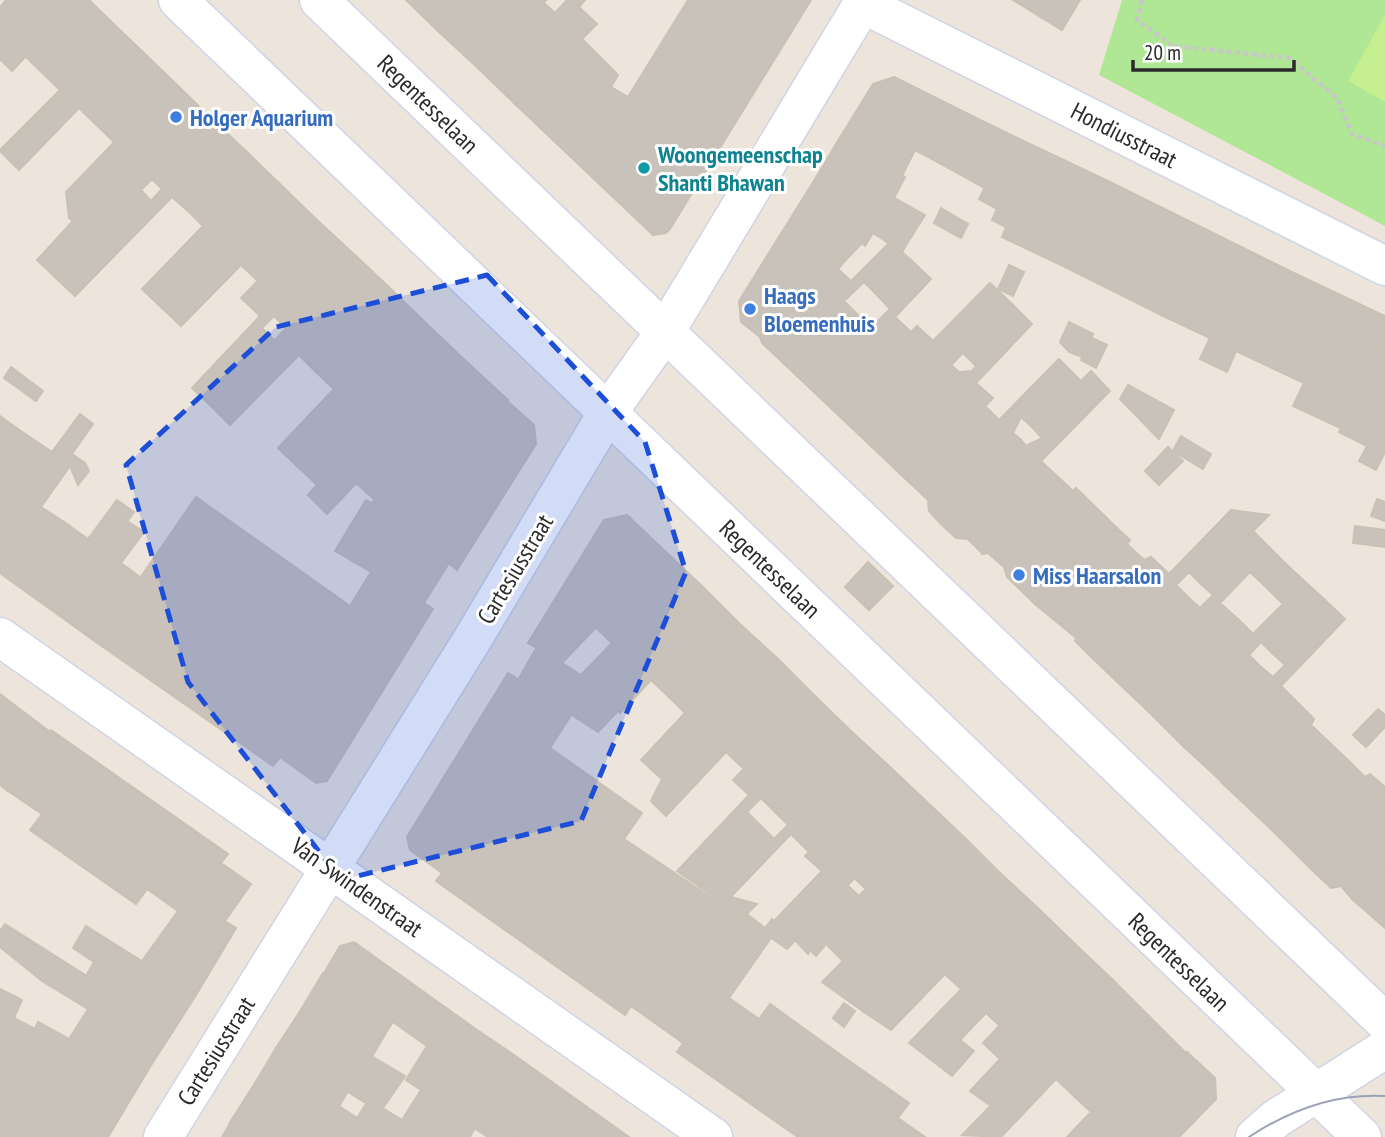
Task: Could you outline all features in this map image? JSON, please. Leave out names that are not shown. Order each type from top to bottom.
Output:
[{"type":"street","name":"Regentesselaan","points":[[178,0],[1362,1137]]},
{"type":"street","name":"Regentesselaan","points":[[319,0],[1385,1022]]},
{"type":"street","name":"Cartesiusstraat","points":[[163,1137],[328,867],[472,640],[608,412],[665,332],[864,2]]},
{"type":"street","name":"Hondiusstraat","points":[[864,2],[1385,266]]},
{"type":"street","name":"Van Swindenstraat","points":[[0,637],[713,1137]]},
{"type":"street","points":[[1255,1137],[1315,1093],[1385,1049]]},
{"type":"path","points":[[1142,0],[1137,20],[1173,46],[1289,58],[1337,98],[1352,134],[1385,146]]},
{"type":"highlighted area","points":[[487,275],[645,442],[686,572],[581,821],[341,880],[188,682],[126,465],[276,327]]},
{"type":"green space","points":[[1122,0],[1385,0],[1385,226],[1099,75]]},
{"type":"green space","points":[[1385,15],[1385,102],[1348,81]]},
{"type":"building","points":[[6,0],[79,0],[12,71],[0,59],[0,7]]},
{"type":"building","points":[[79,0],[89,0],[121,31],[2,153],[0,150],[60,90],[26,57]]},
{"type":"building","points":[[406,0],[470,0],[439,32]]},
{"type":"building","points":[[470,0],[546,0],[480,70],[439,32]]},
{"type":"building","points":[[567,0],[585,0],[579,7],[597,24],[516,105],[480,70],[545,4],[555,13]]},
{"type":"building","name":"Woongemeenschap Shanti Bhawan","points":[[688,0],[811,0],[670,229],[666,233],[653,235],[516,105],[581,38],[618,75],[611,87],[628,97]]},
{"type":"building","points":[[1013,0],[1080,0],[1062,30]]},
{"type":"building","points":[[121,31],[173,81],[113,141],[79,108],[19,170],[2,153]]},
{"type":"building","points":[[894,77],[958,109],[932,159],[915,150],[902,176],[841,136],[873,84]]},
{"type":"building","points":[[173,81],[212,119],[141,190],[58,280],[37,260],[73,221],[69,218],[66,192]]},
{"type":"building","points":[[958,109],[1011,135],[985,188],[932,159]]},
{"type":"building","points":[[212,119],[246,151],[188,211],[172,197],[75,296],[58,280],[141,190],[151,201],[162,189],[152,179]]},
{"type":"building","points":[[1011,135],[1108,181],[1067,268],[1002,237],[1006,227],[992,220],[997,209],[979,199]]},
{"type":"building","points":[[841,136],[905,177],[894,198],[925,215],[916,229],[820,171]]},
{"type":"building","points":[[246,151],[281,185],[162,308],[142,289],[203,226],[188,211]]},
{"type":"building","points":[[820,171],[916,229],[902,252],[873,233],[865,246],[862,243],[844,262],[836,256],[760,337],[741,322],[739,301]]},
{"type":"building","points":[[1108,181],[1203,228],[1161,315],[1067,268]]},
{"type":"building","points":[[281,185],[317,220],[258,281],[241,265],[181,326],[162,308]]},
{"type":"building","points":[[941,208],[968,224],[961,238],[934,223]]},
{"type":"building","points":[[317,220],[356,256],[286,328],[274,316],[262,328],[275,341],[211,406],[192,388],[260,316],[241,298]]},
{"type":"building","points":[[1203,228],[1296,274],[1255,360],[1236,351],[1227,372],[1200,359],[1210,338],[1161,315]]},
{"type":"building","points":[[890,242],[911,260],[877,295],[864,282],[844,301],[857,314],[797,376],[762,343],[760,337],[836,256],[844,262],[838,269],[851,281]]},
{"type":"building","points":[[356,256],[393,291],[316,372],[299,355],[230,425],[211,406]]},
{"type":"building","points":[[911,260],[931,279],[895,317],[911,332],[834,411],[797,376],[857,314],[871,328],[890,309],[877,295]]},
{"type":"building","points":[[1009,265],[1024,272],[1013,296],[998,289]]},
{"type":"building","points":[[1296,274],[1385,316],[1385,333],[1338,427],[1293,406],[1304,383],[1255,360]]},
{"type":"building","points":[[990,283],[1011,303],[872,447],[834,411],[917,326],[933,341]]},
{"type":"building","points":[[393,291],[431,328],[298,467],[278,448],[334,389],[316,372]]},
{"type":"building","points":[[1011,303],[1032,324],[976,383],[993,398],[911,484],[872,447],[952,366],[959,372],[972,371],[976,366],[963,353]]},
{"type":"building","points":[[1069,322],[1093,334],[1082,357],[1069,352],[1060,342]]},
{"type":"building","points":[[431,328],[469,364],[327,514],[308,495],[317,485],[298,467]]},
{"type":"building","points":[[1385,333],[1385,452],[1376,470],[1359,461],[1367,446],[1339,432],[1341,428],[1338,427]]},
{"type":"building","points":[[1092,338],[1107,345],[1096,368],[1081,360]]},
{"type":"building","points":[[1059,359],[1078,378],[1032,427],[1021,417],[1013,433],[1021,440],[941,524],[929,511],[928,500],[911,484],[985,406],[999,420]]},
{"type":"building","points":[[469,364],[508,400],[395,518],[356,483]]},
{"type":"building","points":[[11,367],[43,391],[36,401],[4,378]]},
{"type":"building","points":[[1091,371],[1110,391],[1041,461],[1058,477],[983,554],[968,539],[956,538],[941,524],[1021,440],[1026,446],[1042,438],[1032,427],[1078,378],[1081,381]]},
{"type":"building","points":[[1128,385],[1174,410],[1159,439],[1120,399]]},
{"type":"building","points":[[507,401],[534,425],[536,444],[457,570],[395,518]]},
{"type":"building","points":[[80,414],[93,424],[72,454],[85,463],[89,471],[78,485],[70,466],[52,452]]},
{"type":"building","points":[[0,416],[18,429],[0,454]]},
{"type":"building","points":[[18,429],[52,452],[0,524],[0,454]]},
{"type":"building","points":[[1181,436],[1211,454],[1203,469],[1173,451]]},
{"type":"building","points":[[1168,447],[1183,461],[1159,485],[1145,471]]},
{"type":"building","points":[[52,452],[70,466],[41,507],[64,522],[18,586],[0,573],[0,524]]},
{"type":"building","points":[[1058,477],[1073,491],[1076,488],[1117,528],[1093,555],[1088,550],[1036,605],[1007,577],[1004,567],[988,553],[983,554]]},
{"type":"building","points":[[196,497],[350,606],[371,572],[335,551],[366,500],[372,503],[375,500],[449,563],[424,603],[433,609],[327,781],[316,783],[280,757],[273,766],[96,642]]},
{"type":"building","points":[[1377,499],[1385,502],[1385,521],[1371,516]]},
{"type":"building","points":[[117,500],[134,512],[60,616],[18,586],[64,522],[88,539]]},
{"type":"building","points":[[1231,510],[1269,515],[1201,584],[1189,572],[1176,585],[1188,597],[1112,677],[1075,641],[1076,638],[1151,557],[1169,574]]},
{"type":"building","points":[[627,515],[667,553],[562,663],[528,643],[604,520]]},
{"type":"building","points":[[127,521],[144,532],[121,563],[140,577],[96,642],[60,616]]},
{"type":"building","points":[[1355,526],[1385,530],[1385,547],[1353,543]]},
{"type":"building","points":[[1117,528],[1130,540],[1127,544],[1144,560],[1151,557],[1076,638],[1036,605],[1088,550],[1093,555]]},
{"type":"building","points":[[1253,531],[1288,566],[1267,588],[1250,572],[1220,603],[1238,619],[1148,711],[1112,677],[1188,597],[1200,608],[1213,595],[1201,584]]},
{"type":"building","points":[[667,553],[703,587],[600,694],[581,675],[612,643],[595,627]]},
{"type":"building","points":[[868,562],[893,586],[869,610],[845,587]]},
{"type":"building","points":[[1288,566],[1325,600],[1273,654],[1261,642],[1249,655],[1261,667],[1184,747],[1148,711],[1238,619],[1253,634],[1283,604],[1267,588]]},
{"type":"building","points":[[703,587],[740,624],[669,697],[651,680],[620,713],[600,694]]},
{"type":"building","points":[[1325,600],[1345,619],[1281,686],[1298,703],[1221,781],[1184,747],[1261,667],[1273,677],[1285,665],[1273,654]]},
{"type":"building","points":[[740,624],[778,659],[662,779],[641,760],[685,713],[669,697]]},
{"type":"building","points":[[537,647],[581,675],[618,711],[598,732],[518,680]]},
{"type":"building","points":[[778,659],[815,696],[744,769],[726,752],[666,816],[651,801],[662,779]]},
{"type":"building","points":[[508,673],[573,712],[550,748],[642,813],[624,839],[724,906],[731,897],[757,904],[743,918],[738,912],[658,1025],[631,1006],[625,1015],[436,881],[442,873],[410,850],[407,837]]},
{"type":"building","points":[[0,694],[50,732],[8,791],[0,785]]},
{"type":"building","points":[[815,696],[851,731],[775,812],[761,798],[747,812],[760,825],[700,887],[677,871],[749,795],[733,780]]},
{"type":"building","points":[[1298,703],[1314,719],[1311,725],[1351,763],[1335,780],[1332,776],[1276,834],[1221,782]]},
{"type":"building","points":[[1378,709],[1385,715],[1385,727],[1366,747],[1353,735]]},
{"type":"building","points":[[51,730],[228,854],[221,863],[251,884],[225,921],[236,928],[196,995],[142,961],[178,911],[147,889],[136,904],[30,830],[42,814],[8,791]]},
{"type":"building","points":[[851,731],[889,766],[809,852],[791,834],[724,904],[700,887],[760,825],[774,839],[788,825],[775,812]]},
{"type":"building","points":[[1351,763],[1365,777],[1370,774],[1385,787],[1385,791],[1311,869],[1276,834],[1332,776],[1335,780]]},
{"type":"building","points":[[889,766],[927,802],[787,949],[743,918],[747,914],[765,928],[772,919],[774,921],[822,871],[805,856]]},
{"type":"building","points":[[1385,791],[1385,866],[1353,900],[1341,886],[1331,888],[1311,869]]},
{"type":"building","points":[[927,802],[965,838],[843,961],[826,944],[816,956],[810,950],[808,954],[795,940],[847,885],[859,896],[866,889],[854,878]]},
{"type":"building","points":[[965,838],[1000,873],[864,1012],[822,982]]},
{"type":"building","points":[[1385,866],[1385,928],[1353,900]]},
{"type":"building","points":[[1000,873],[1039,909],[961,989],[945,974],[891,1030],[864,1012]]},
{"type":"building","points":[[1039,909],[1076,945],[999,1025],[986,1013],[960,1040],[974,1051],[952,1076],[909,1043]]},
{"type":"building","points":[[738,912],[771,938],[729,998],[759,1019],[770,1004],[838,1053],[785,1128],[677,1052],[683,1043],[658,1025]]},
{"type":"building","points":[[5,924],[173,1031],[150,1067],[78,1025],[88,1009],[42,981],[0,947],[0,931]]},
{"type":"building","points":[[86,926],[196,995],[173,1031],[86,976],[94,962],[73,948]]},
{"type":"building","points":[[354,942],[449,1010],[427,1046],[324,973],[340,946]]},
{"type":"building","points":[[1076,945],[1113,980],[991,1106],[970,1091],[1000,1059],[983,1043]]},
{"type":"building","points":[[323,973],[393,1021],[371,1058],[299,1013]]},
{"type":"building","points":[[1113,980],[1151,1018],[1075,1097],[1056,1079],[1001,1137],[962,1135]]},
{"type":"building","points":[[0,989],[22,1000],[14,1018],[35,1029],[0,1099]]},
{"type":"building","points":[[844,1003],[855,1011],[844,1027],[833,1018]]},
{"type":"building","points":[[449,1010],[480,1032],[425,1137],[402,1120],[421,1090],[406,1080]]},
{"type":"building","points":[[299,1013],[405,1076],[383,1108],[379,1111],[276,1048]]},
{"type":"building","points":[[1151,1018],[1186,1053],[1105,1137],[1067,1137],[1091,1112],[1075,1097]]},
{"type":"building","points":[[38,1022],[69,1039],[78,1025],[150,1067],[126,1107],[26,1047]]},
{"type":"building","points":[[480,1032],[514,1055],[470,1137],[425,1137]]},
{"type":"building","points":[[26,1047],[126,1107],[108,1137],[0,1137],[0,1099]]},
{"type":"building","points":[[276,1048],[347,1093],[339,1106],[357,1118],[366,1104],[379,1111],[363,1137],[343,1137],[255,1083]]},
{"type":"building","points":[[1187,1052],[1215,1078],[1216,1099],[1179,1137],[1105,1137]]},
{"type":"building","points":[[838,1053],[909,1103],[898,1118],[925,1137],[798,1137],[785,1128]]},
{"type":"building","points":[[514,1055],[552,1082],[514,1137],[488,1137],[474,1128]]},
{"type":"building","points":[[552,1082],[587,1107],[567,1137],[514,1137]]},
{"type":"building","points":[[255,1083],[343,1137],[251,1137],[229,1124]]},
{"type":"building","points":[[381,1107],[402,1120],[425,1137],[363,1137]]},
{"type":"building","points":[[587,1107],[629,1137],[567,1137]]},
{"type":"building","points":[[230,1124],[251,1137],[222,1137]]},
{"type":"tram line","points":[[1249,1137],[1297,1111],[1314,1105],[1348,1097],[1385,1096]]},
{"type":"place","name":"Holger Aquarium","points":[[176,117]]},
{"type":"place","name":"Woongemeenschap Shanti Bhawan","points":[[644,168]]},
{"type":"place","name":"Haags Bloemenhuis","points":[[750,309]]},
{"type":"place","name":"Miss Haarsalon","points":[[1019,575]]}]
